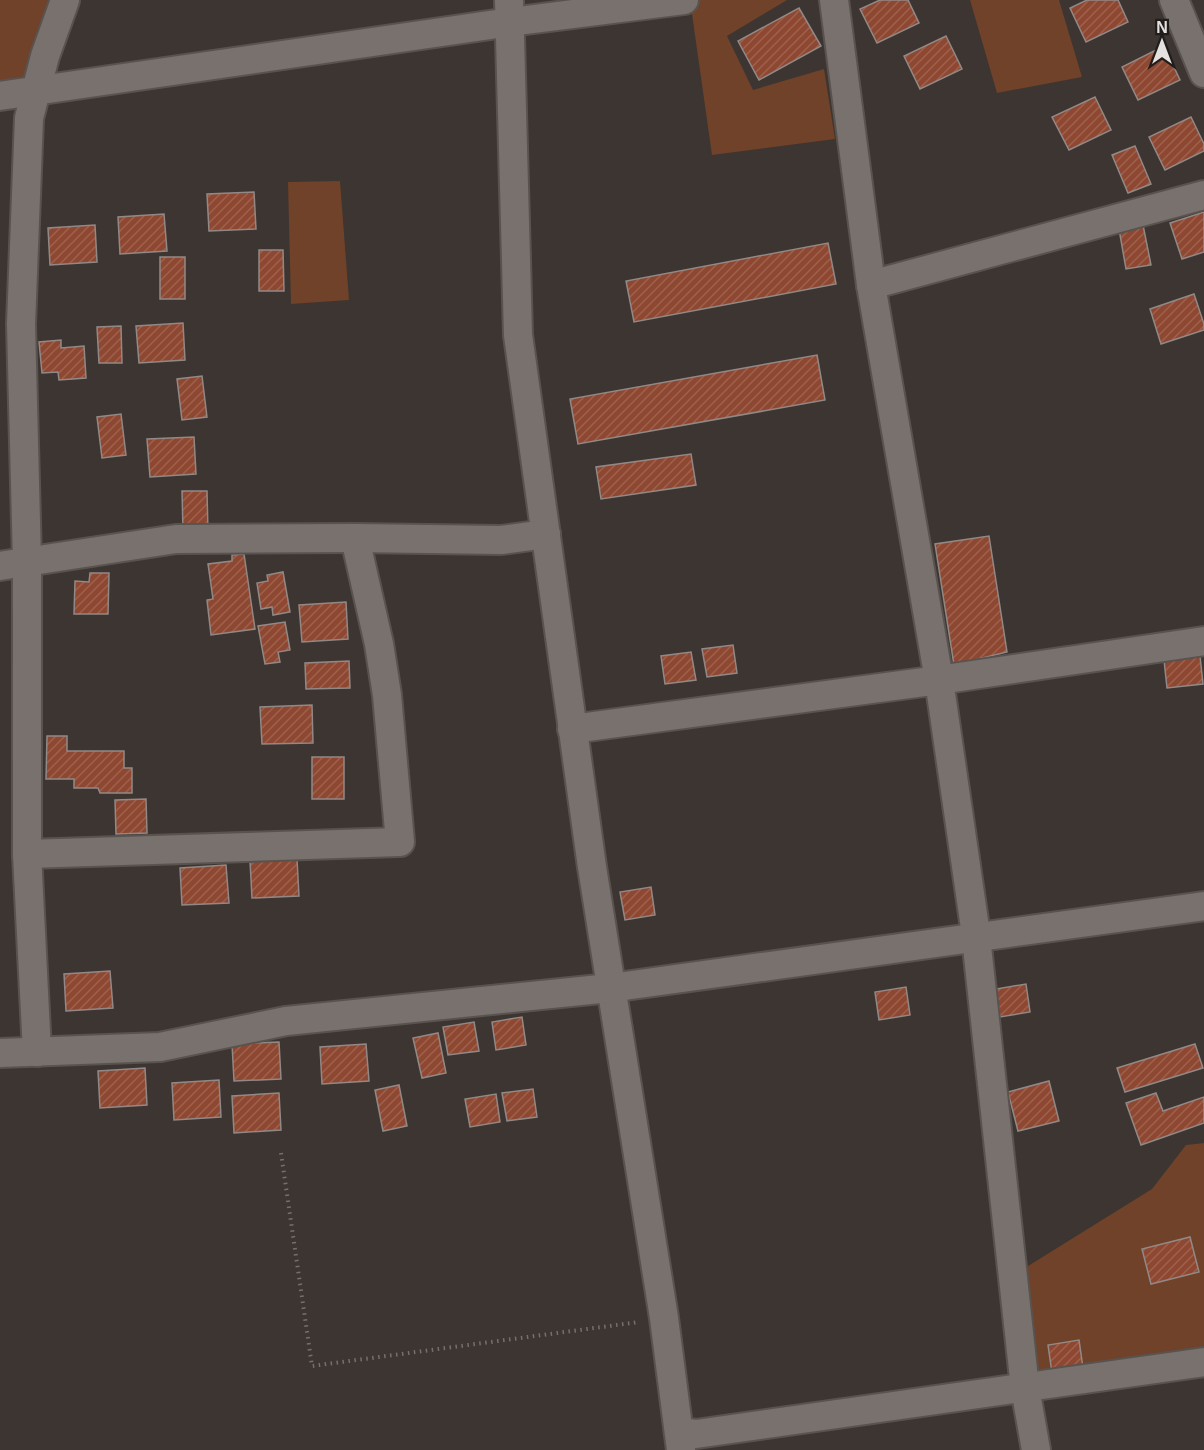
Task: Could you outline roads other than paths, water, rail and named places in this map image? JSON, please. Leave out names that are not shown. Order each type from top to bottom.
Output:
[{"type":"street","points":[[37,1052],[14,564],[29,118],[45,56],[65,0]]},
{"type":"street","points":[[0,96],[510,11],[684,0]]},
{"type":"street","points":[[834,0],[871,285],[939,680],[975,937],[1025,1388],[1036,1450]]},
{"type":"street","points":[[1174,0],[1204,73]]},
{"type":"street","points":[[510,11],[518,335],[572,729],[610,988],[664,1318],[680,1441],[696,1434],[1204,1362]]},
{"type":"street","points":[[871,285],[1204,195]]},
{"type":"street","points":[[14,564],[176,539],[501,540],[546,534]]},
{"type":"street","points":[[27,854],[400,842],[387,695],[379,644],[355,538]]},
{"type":"street","points":[[572,729],[939,680],[1204,641]]},
{"type":"street","points":[[0,1053],[160,1047],[286,1021],[610,988],[1204,906]]}]
